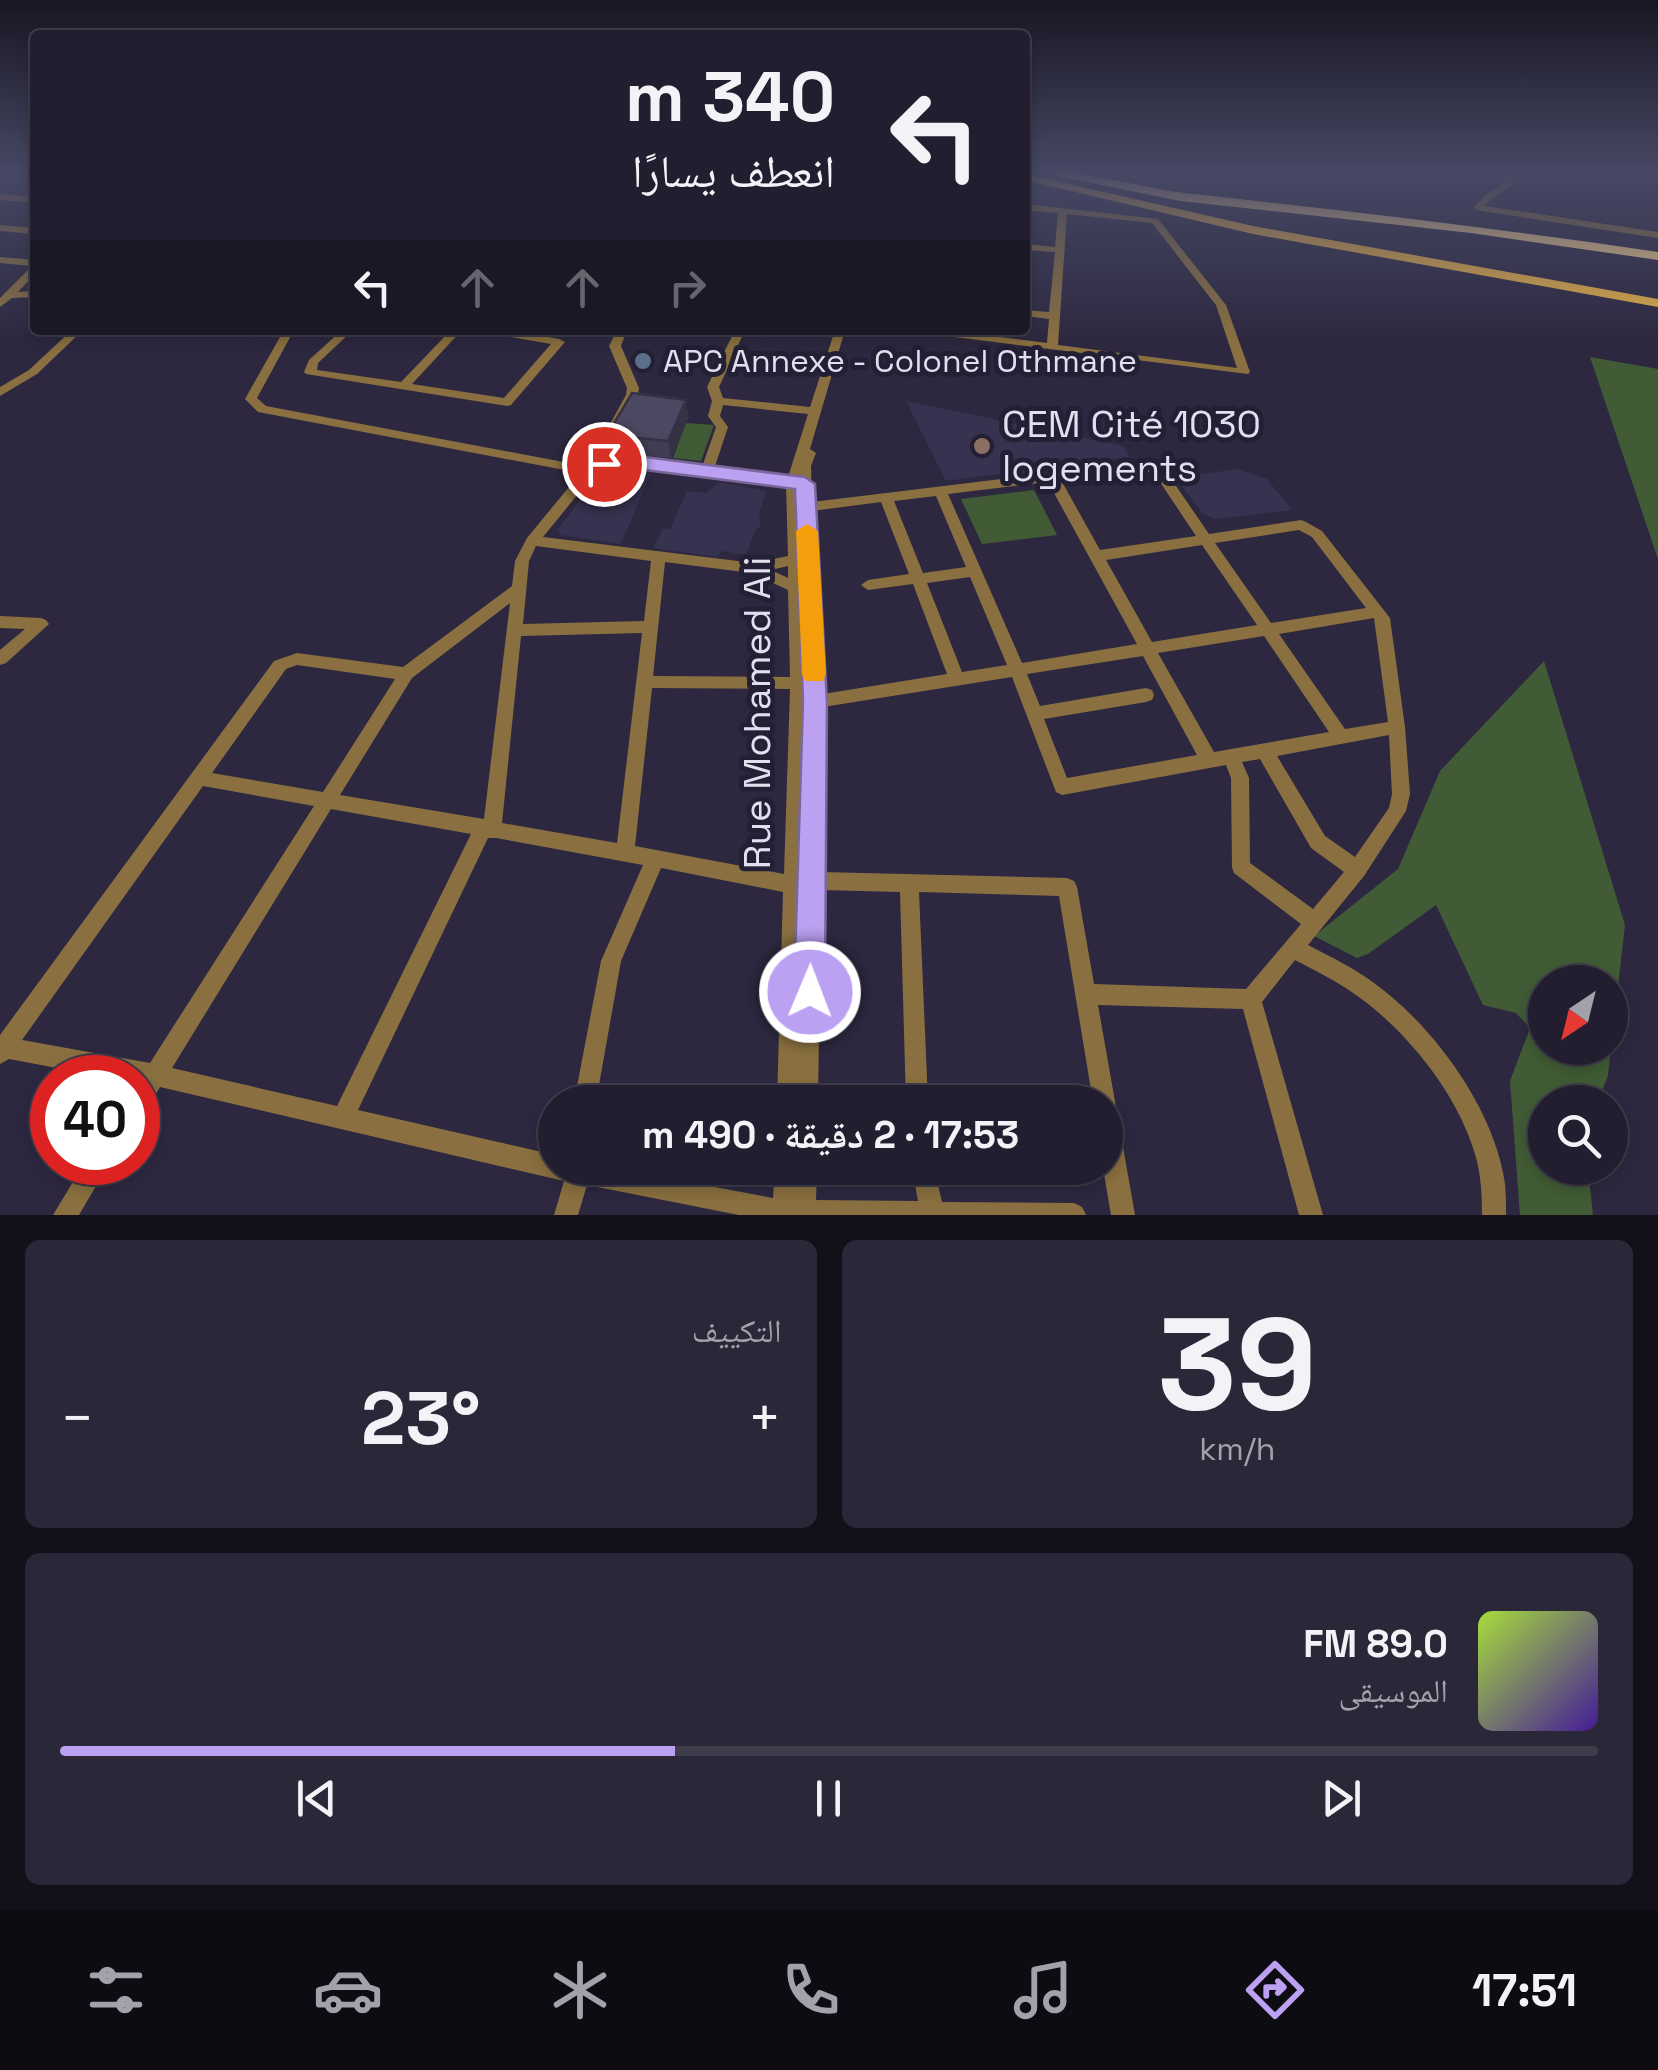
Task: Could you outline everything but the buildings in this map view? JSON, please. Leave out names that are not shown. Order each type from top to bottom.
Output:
[{"type":"highway","points":[[1481,230],[1658,256]]},
{"type":"highway","points":[[1544,230],[1658,247]]},
{"type":"main road","points":[[1257,230],[1658,303]]},
{"type":"street","points":[[1052,346],[1062,230]]},
{"type":"street","points":[[973,335],[1244,372],[1221,304],[1163,230]]},
{"type":"street","points":[[1623,230],[1658,235]]},
{"type":"street","points":[[1030,247],[1060,250]]},
{"type":"street","points":[[0,260],[30,265]]},
{"type":"street","points":[[7,299],[30,272]]},
{"type":"street","points":[[7,299],[30,283]]},
{"type":"street","points":[[1030,313],[1054,316]]},
{"type":"street","points":[[0,392],[33,372],[73,335]]},
{"type":"street","points":[[286,335],[251,399],[262,409],[580,472],[600,471],[601,459],[632,395],[633,388],[616,346],[620,335]]},
{"type":"street","points":[[343,335],[313,362],[310,372],[508,402],[559,342],[518,335]]},
{"type":"street","points":[[403,387],[452,335]]},
{"type":"street","points":[[708,469],[722,427],[714,416],[718,401],[713,387],[738,335]]},
{"type":"street","name":"Rue Mohamed Ali","points":[[789,1085],[804,883],[798,683],[802,572],[799,483],[813,411],[838,335]]},
{"type":"street","points":[[807,1085],[804,883],[815,702],[802,572],[806,508],[799,483],[848,335]]},
{"type":"street","points":[[718,401],[813,411]]},
{"type":"street","points":[[601,459],[799,483]]},
{"type":"street","points":[[806,508],[1141,466],[1158,470],[1342,738]]},
{"type":"street","points":[[343,1117],[487,830],[522,560],[580,472]]},
{"type":"street","points":[[1052,476],[1210,762]]},
{"type":"street","points":[[940,490],[1018,669],[1062,786],[1397,728]]},
{"type":"street","points":[[887,500],[957,679]]},
{"type":"street","points":[[1097,556],[1306,527],[1317,534],[1378,612],[1383,624],[1397,728],[1401,794],[1398,811],[1357,870],[1251,999]]},
{"type":"street","points":[[532,540],[802,572]]},
{"type":"street","points":[[626,851],[659,556]]},
{"type":"street","points":[[754,568],[802,572]]},
{"type":"street","points":[[868,585],[975,571]]},
{"type":"street","points":[[160,1066],[406,674],[516,590]]},
{"type":"street","points":[[815,702],[1378,612]]},
{"type":"street","points":[[0,622],[41,624],[0,659]]},
{"type":"street","points":[[513,630],[651,627]]},
{"type":"street","points":[[34,1055],[2,1050],[280,665],[288,660],[406,674]]},
{"type":"street","points":[[644,682],[798,683]]},
{"type":"street","points":[[1034,714],[1146,695]]},
{"type":"street","points":[[1266,753],[1318,842],[1357,870]]},
{"type":"street","points":[[1232,759],[1240,778],[1240,866],[1313,921]]},
{"type":"street","points":[[199,778],[804,883],[1067,887],[1101,1085]]},
{"type":"street","points":[[588,1085],[611,961],[656,858]]},
{"type":"street","points":[[909,884],[917,1085]]},
{"type":"street","points":[[1294,949],[1374,995],[1453,1087],[1490,1154],[1495,1180],[1494,1215]]},
{"type":"street","points":[[1086,994],[1251,999]]},
{"type":"street","points":[[1251,999],[1312,1215]]},
{"type":"street","points":[[160,1075],[538,1162]]},
{"type":"street","points":[[65,1215],[84,1185]]},
{"type":"street","points":[[566,1215],[567,1185]]},
{"type":"street","points":[[650,1185],[794,1213],[1074,1215]]},
{"type":"street","points":[[789,1185],[794,1213]]},
{"type":"street","points":[[794,1213],[801,1185]]},
{"type":"street","points":[[927,1185],[933,1214]]},
{"type":"street","points":[[1118,1185],[1123,1215]]},
{"type":"shaded area","name":"CEM Cité 1030 logements","points":[[906,401],[1124,446],[1129,457],[946,481]]},
{"type":"shaded area","points":[[621,466],[652,471],[621,544],[560,535],[558,529],[597,478]]},
{"type":"shaded area","points":[[1237,469],[1267,479],[1292,510],[1216,519],[1203,514],[1176,478]]},
{"type":"shaded area","points":[[719,482],[766,491],[759,514],[761,525],[746,555],[721,551],[718,557],[653,548],[663,529],[670,529],[687,491],[706,493]]},
{"type":"green space","points":[[1590,357],[1658,369],[1658,559]]},
{"type":"green space","points":[[686,423],[714,425],[701,461],[673,458]]},
{"type":"green space","points":[[1034,490],[1057,535],[982,544],[961,499]]},
{"type":"green space","points":[[1544,661],[1625,925],[1620,965],[1528,965],[1528,1026],[1516,1013],[1483,1005],[1436,905],[1357,958],[1314,936],[1398,869],[1440,771]]},
{"type":"green space","points":[[1528,1033],[1528,1065],[1609,1065],[1604,1085],[1528,1085],[1528,1185],[1590,1185],[1593,1215],[1520,1215],[1510,1081]]},
{"type":"slow traffic","points":[[807,531],[814,674]]},
{"type":"place","name":"APC Annexe - Colonel Othmane","points":[[643,361]]},
{"type":"place","name":"CEM Cité 1030 logements","points":[[982,446]]},
{"type":"route","points":[[604,464],[603,461],[621,460],[805,484],[815,702],[810,992]]}]
